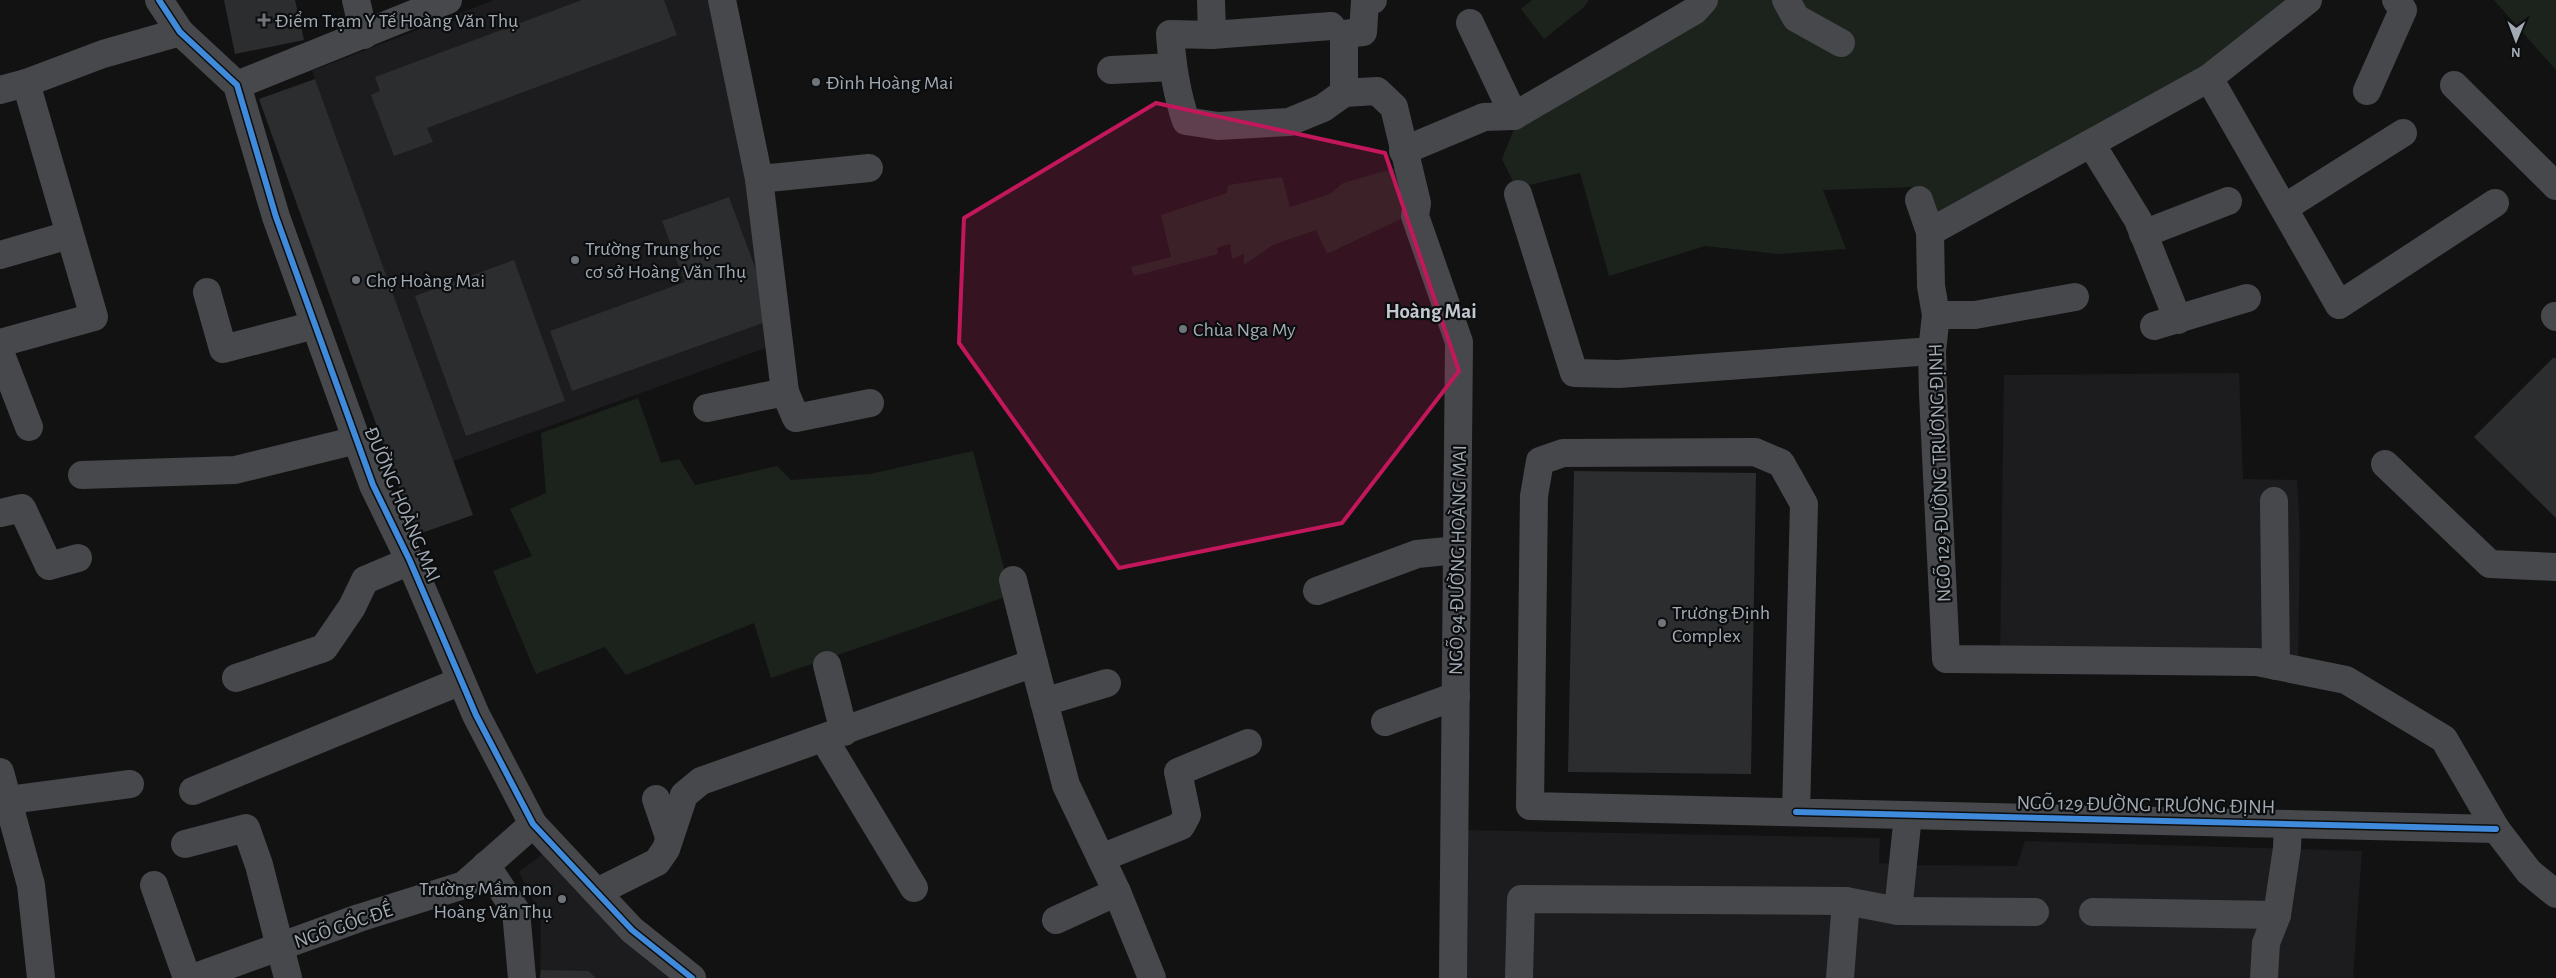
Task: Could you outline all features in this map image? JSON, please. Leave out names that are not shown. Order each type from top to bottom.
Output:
[{"type":"street","points":[[159,0],[180,32],[237,84],[448,0]]},
{"type":"street","points":[[356,0],[364,35]]},
{"type":"street","points":[[722,0],[759,179],[785,392],[796,418],[870,403]]},
{"type":"street","points":[[1211,0],[1212,35]]},
{"type":"street","points":[[1331,26],[1212,35],[1170,34],[1173,67],[1179,99],[1186,121],[1218,126],[1289,122],[1322,108],[1344,93],[1344,34],[1363,32],[1365,1],[1373,0]]},
{"type":"street","points":[[1403,151],[1484,118],[1514,116],[1694,11],[1704,0]]},
{"type":"street","points":[[1786,0],[1796,18],[1841,44]]},
{"type":"street","points":[[1930,232],[2209,78],[2308,0]]},
{"type":"street","points":[[2367,91],[2403,10],[2396,0]]},
{"type":"street","points":[[1470,23],[1514,116]]},
{"type":"street","points":[[0,90],[26,84],[103,54],[180,32]]},
{"type":"street","points":[[1111,70],[1173,67]]},
{"type":"street","points":[[2209,78],[2339,305],[2495,203]]},
{"type":"street","points":[[0,343],[94,318],[26,84]]},
{"type":"street","name":"ĐƯỜNG HOÀNG MAI","points":[[237,84],[276,217],[373,485],[410,561],[476,715],[533,824],[632,930],[692,978]]},
{"type":"street","points":[[2454,85],[2556,186]]},
{"type":"street","name":"NGÕ 94 ĐƯỜNG HOÀNG MAI","points":[[1344,93],[1377,91],[1394,107],[1417,203],[1415,216],[1459,342],[1453,978]]},
{"type":"street","points":[[2284,208],[2404,133]]},
{"type":"street","points":[[2092,144],[2138,220],[2166,323],[2247,298]]},
{"type":"street","points":[[759,179],[869,168]]},
{"type":"street","points":[[1518,194],[1574,373],[1619,374],[1932,351]]},
{"type":"street","name":"NGÕ 129 ĐƯỜNG TRƯƠNG ĐỊNH","points":[[1919,200],[1930,232],[1932,286],[1936,315],[1932,351],[1946,660],[2257,662],[2346,680],[2444,738],[2496,829],[2529,872],[2556,894]]},
{"type":"street","points":[[2143,234],[2228,201]]},
{"type":"street","points":[[0,255],[69,235]]},
{"type":"street","points":[[207,292],[223,349],[315,325]]},
{"type":"street","points":[[1936,315],[1975,315],[2075,297]]},
{"type":"street","points":[[0,352],[29,427]]},
{"type":"street","points":[[707,408],[785,392]]},
{"type":"street","points":[[82,475],[235,470],[357,440]]},
{"type":"street","name":"NGÕ 129 ĐƯỜNG TRƯƠNG ĐỊNH","points":[[1796,812],[1804,504],[1781,463],[1755,452],[1563,453],[1540,461],[1534,496],[1530,806],[2496,829]]},
{"type":"street","points":[[2385,464],[2490,564],[2556,567]]},
{"type":"street","points":[[2274,501],[2276,666]]},
{"type":"street","points":[[0,513],[22,508],[49,566],[78,558]]},
{"type":"street","points":[[1317,591],[1417,554],[1457,550]]},
{"type":"street","points":[[236,678],[324,648],[352,607],[364,580],[410,561]]},
{"type":"street","points":[[1013,580],[1066,785],[1117,892],[1152,978]]},
{"type":"street","points":[[597,892],[657,862],[669,837],[684,795],[701,781],[834,736],[1034,663]]},
{"type":"street","points":[[827,665],[834,736],[914,888]]},
{"type":"street","points":[[193,791],[461,681]]},
{"type":"street","points":[[1044,702],[1108,683]]},
{"type":"street","points":[[1385,722],[1456,696]]},
{"type":"street","points":[[1101,858],[1181,826],[1187,815],[1178,772],[1248,743]]},
{"type":"street","points":[[40,978],[31,885],[4,788],[130,784]]},
{"type":"street","points":[[656,799],[669,837]]},
{"type":"street","points":[[1898,911],[1908,815]]},
{"type":"street","name":"NGÕ GỐC ĐỀ","points":[[193,978],[359,918],[464,886],[533,824]]},
{"type":"street","points":[[2264,978],[2266,943],[2277,915],[2287,848],[2288,824]]},
{"type":"street","points":[[184,844],[246,828],[259,866],[288,978]]},
{"type":"street","points":[[486,866],[516,911],[522,978]]},
{"type":"street","points":[[154,885],[187,978]]},
{"type":"street","points":[[1056,920],[1117,892]]},
{"type":"street","points":[[1519,978],[1521,899],[1846,901],[1898,911],[2035,912]]},
{"type":"street","points":[[1840,978],[1846,901]]},
{"type":"street","points":[[2093,912],[2277,915]]},
{"type":"highlighted area","points":[[1156,103],[1385,153],[1459,371],[1342,523],[1119,568],[959,343],[964,218]]},
{"type":"shaded area","name":"Trường Trung học cơ sở Hoàng Văn Thụ","points":[[494,0],[708,0],[758,178],[782,342],[453,461],[312,71]]},
{"type":"shaded area","points":[[1532,0],[1589,0],[1583,8],[1544,39],[1521,9]]},
{"type":"shaded area","points":[[1713,0],[2288,0],[2206,69],[1932,215],[1915,187],[1823,190],[1846,249],[1779,254],[1705,246],[1609,276],[1580,173],[1516,188],[1502,159],[1516,124]]},
{"type":"shaded area","points":[[2494,0],[2556,0],[2556,70]]},
{"type":"shaded area","points":[[1402,166],[1405,217],[1327,254],[1316,230],[1273,245],[1244,265],[1244,254],[1232,259],[1230,244],[1217,248],[1218,254],[1134,276],[1131,267],[1171,257],[1161,215],[1227,193],[1228,185],[1282,177],[1290,207],[1330,194],[1343,183]]},
{"type":"shaded area","points":[[2239,373],[2243,479],[2297,480],[2300,533],[2298,670],[2000,660],[2004,375]]},
{"type":"shaded area","points":[[638,398],[661,463],[679,459],[695,485],[777,466],[791,480],[870,474],[973,451],[1011,595],[771,678],[754,623],[626,675],[605,647],[536,674],[493,571],[532,556],[510,509],[546,493],[541,433]]},
{"type":"shaded area","points":[[1462,830],[1880,838],[1879,863],[1904,865],[2017,866],[2025,841],[2362,851],[2353,978],[1462,978]]},
{"type":"shaded area","name":"Trường Mầm non Hoàng Văn Thụ","points":[[548,850],[646,959],[669,978],[540,978],[541,916],[519,872]]},
{"type":"building","name":"Điểm Trạm Y Tế Hoàng Văn Thụ","points":[[224,0],[295,0],[304,40],[235,54]]},
{"type":"building","points":[[582,0],[664,0],[677,35],[427,128],[433,142],[394,156],[371,95],[380,91],[375,77]]},
{"type":"building","name":"Chợ Hoàng Mai","points":[[315,79],[473,515],[416,535],[259,99]]},
{"type":"building","points":[[729,197],[774,319],[572,391],[550,331],[685,282],[662,221]]},
{"type":"building","points":[[514,260],[565,401],[466,436],[415,296]]},
{"type":"building","points":[[2553,358],[2556,358],[2556,518],[2474,437]]},
{"type":"building","name":"Trương Định Complex","points":[[1574,471],[1756,473],[1751,774],[1568,772]]},
{"type":"building","points":[[541,970],[588,971],[596,978],[540,978]]},
{"type":"cycle path","points":[[159,0],[180,32],[237,85],[276,217],[373,485],[410,561],[476,715],[533,824],[632,930],[692,978]]},
{"type":"cycle path","points":[[1796,812],[2496,829]]},
{"type":"place","name":"Điểm Trạm Y Tế Hoàng Văn Thụ","points":[[264,20]]},
{"type":"place","name":"Đình Hoàng Mai","points":[[816,82]]},
{"type":"place","name":"Trường Trung học cơ sở Hoàng Văn Thụ","points":[[575,260]]},
{"type":"place","name":"Chợ Hoàng Mai","points":[[356,280]]},
{"type":"place","name":"Chùa Nga My","points":[[1183,329]]},
{"type":"place","name":"Trương Định Complex","points":[[1662,623]]},
{"type":"place","name":"Trường Mầm non Hoàng Văn Thụ","points":[[562,899]]},
{"type":"district","name":"Hoàng Mai","points":[[1431,311]]}]
